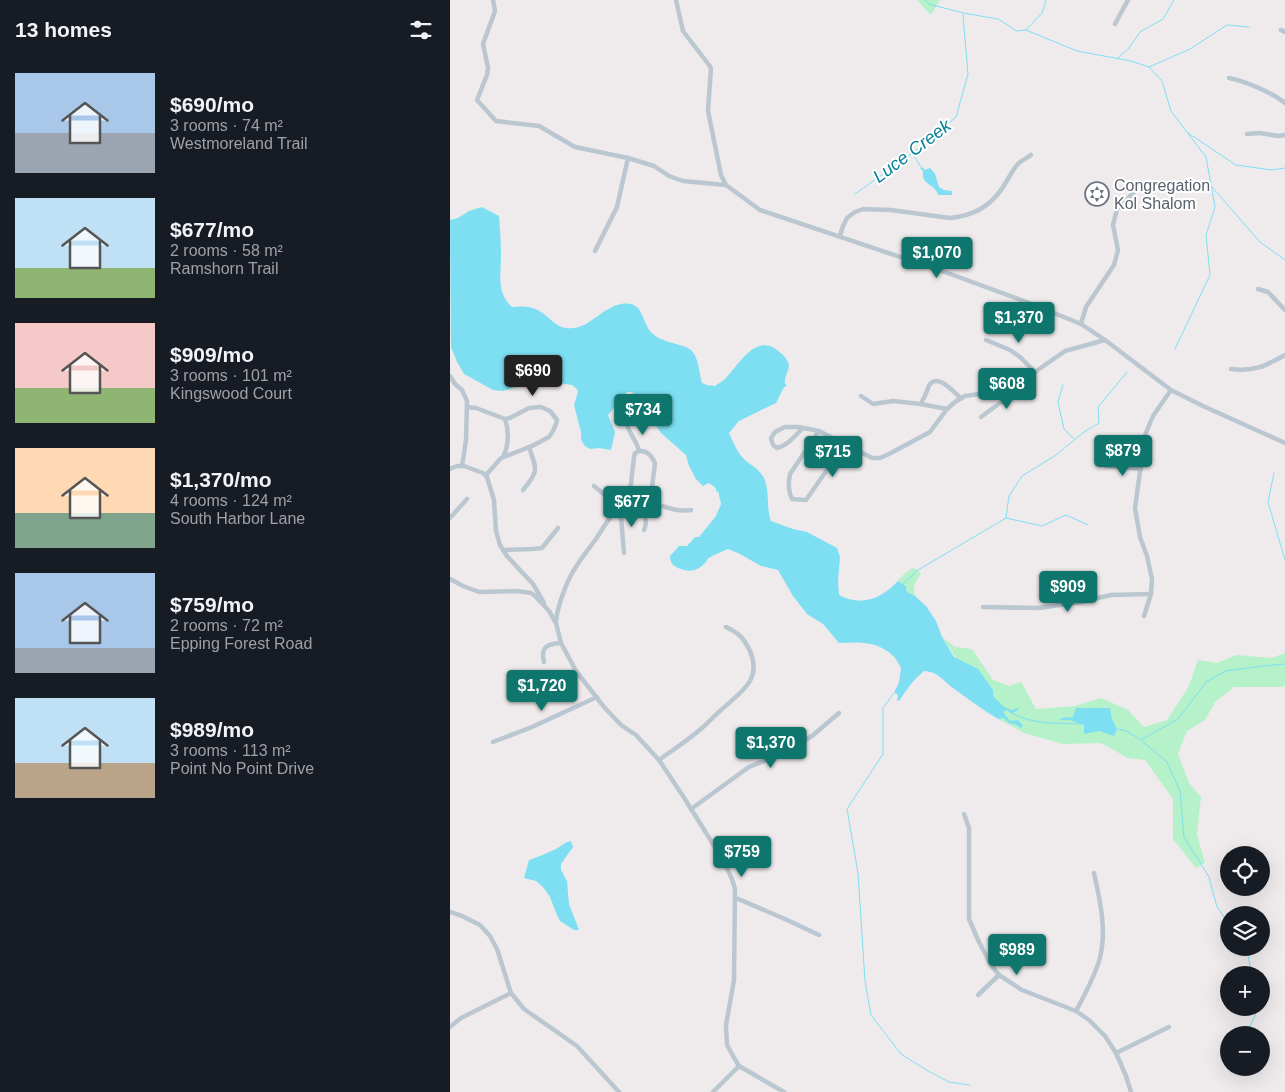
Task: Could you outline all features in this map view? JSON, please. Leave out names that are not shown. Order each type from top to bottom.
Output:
[{"type":"street","points":[[493,0],[495,11],[482,44],[488,68],[487,75],[477,100],[496,122],[539,126],[575,147],[628,158],[654,166],[669,176],[683,181],[726,185]]},
{"type":"street","points":[[676,0],[683,31],[711,68],[708,111],[721,175],[726,185],[760,210],[952,274],[1081,324],[1170,390],[1285,443]]},
{"type":"street","points":[[1115,24],[1128,0]]},
{"type":"street","points":[[1229,78],[1241,80],[1280,99],[1285,104]]},
{"type":"street","points":[[1247,134],[1285,135]]},
{"type":"street","points":[[840,236],[847,218],[863,208],[950,218],[976,212],[991,202],[1018,164],[1032,155]]},
{"type":"street","points":[[595,251],[617,207],[628,158]]},
{"type":"street","points":[[1081,324],[1086,307],[1114,265],[1118,250],[1113,224],[1117,209],[1140,186]]},
{"type":"street","points":[[1258,289],[1268,292],[1285,310]]},
{"type":"street","points":[[986,340],[1010,350],[1035,372]]},
{"type":"street","points":[[982,417],[1012,394],[1015,389],[1035,372],[1065,351],[1105,340]]},
{"type":"street","points":[[1230,369],[1259,368],[1285,355]]},
{"type":"street","points":[[450,376],[466,397],[468,407],[462,466]]},
{"type":"street","points":[[921,404],[928,388],[934,381],[944,383],[960,398]]},
{"type":"street","points":[[803,428],[791,441],[781,448],[773,445],[771,438],[775,432],[792,426],[803,428],[819,431],[872,458],[880,458],[930,432],[948,409],[960,398],[1015,389]]},
{"type":"street","points":[[1144,616],[1151,594],[1152,579],[1147,556],[1140,537],[1135,508],[1145,435],[1153,416],[1170,390]]},
{"type":"street","points":[[861,396],[873,404],[893,401],[948,409]]},
{"type":"street","points":[[468,407],[476,408],[505,419],[524,409],[534,407],[546,408],[554,414],[557,422],[551,436],[502,457],[486,475]]},
{"type":"street","points":[[502,457],[507,444],[505,419]]},
{"type":"street","points":[[627,424],[638,450],[634,457],[630,492],[631,500],[645,518],[644,530]]},
{"type":"street","points":[[819,431],[790,474],[788,482],[792,499],[806,500],[845,444]]},
{"type":"street","points":[[523,490],[535,475],[529,447]]},
{"type":"street","points":[[638,450],[647,452],[655,463],[650,502]]},
{"type":"street","points":[[450,469],[462,466],[486,475],[494,500],[498,540],[503,550],[533,584],[549,610],[556,623],[561,643],[576,671],[604,708],[621,725],[636,735],[659,760],[722,860],[732,879],[736,898],[734,980],[726,1025],[728,1048],[739,1066],[784,1092]]},
{"type":"street","points":[[1106,466],[1140,469]]},
{"type":"street","points":[[594,486],[619,507],[624,553]]},
{"type":"street","points":[[450,518],[467,499]]},
{"type":"street","points":[[556,623],[557,614],[570,576],[619,507],[631,500],[640,500],[674,510],[691,510]]},
{"type":"street","points":[[503,550],[542,548],[558,528]]},
{"type":"street","points":[[450,579],[479,592],[517,591],[531,593],[549,610]]},
{"type":"street","points":[[983,607],[1039,608],[1082,602],[1111,595],[1151,594]]},
{"type":"street","points":[[659,760],[703,728],[719,711],[740,694],[749,683],[754,670],[753,658],[744,639],[726,627]]},
{"type":"street","points":[[544,662],[542,655],[544,648],[550,644],[561,643]]},
{"type":"street","points":[[493,742],[532,727],[597,697]]},
{"type":"street","points":[[691,809],[749,767],[777,756],[812,736],[839,712]]},
{"type":"street","points":[[964,814],[968,828],[969,918],[991,965],[999,974],[1012,983],[1030,993],[1076,1011],[1089,1020],[1112,1045],[1131,1092]]},
{"type":"street","points":[[1076,1011],[1096,970],[1100,957],[1103,928],[1102,913],[1094,873]]},
{"type":"street","points":[[736,898],[819,935]]},
{"type":"street","points":[[450,912],[480,925],[490,936],[497,949],[511,993],[524,1009],[577,1046],[617,1090],[610,1092]]},
{"type":"street","points":[[978,995],[999,974]]},
{"type":"street","points":[[450,1027],[462,1018],[511,993]]},
{"type":"street","points":[[1116,1053],[1170,1027]]},
{"type":"street","points":[[713,1092],[739,1066]]},
{"type":"green space","points":[[917,0],[940,0],[931,15]]},
{"type":"green space","points":[[912,568],[918,570],[921,575],[915,585],[915,596],[907,592],[906,586],[898,581]]},
{"type":"green space","points":[[942,637],[955,647],[972,649],[993,680],[1009,686],[1021,682],[1036,709],[1075,706],[1101,698],[1128,710],[1144,727],[1167,720],[1189,686],[1198,660],[1217,663],[1236,655],[1272,658],[1285,653],[1285,686],[1234,687],[1215,702],[1205,720],[1187,731],[1178,754],[1189,783],[1201,797],[1197,834],[1205,863],[1196,868],[1173,839],[1173,799],[1145,760],[1128,758],[1101,743],[1063,744],[1024,733],[998,719]]},
{"type":"water","points":[[922,167],[925,170],[930,168],[935,174],[939,187],[952,191],[952,195],[938,195],[934,188],[924,179],[923,171],[920,168]]},
{"type":"water","points":[[482,207],[499,216],[500,283],[507,301],[512,307],[534,309],[559,326],[574,328],[588,323],[614,306],[621,304],[634,305],[641,312],[648,327],[655,336],[689,348],[692,351],[702,383],[707,385],[715,386],[725,379],[754,348],[769,346],[783,355],[789,365],[785,381],[787,385],[784,387],[776,403],[739,421],[729,433],[740,454],[764,478],[771,521],[807,532],[837,548],[840,557],[839,595],[847,599],[863,601],[878,597],[898,581],[906,586],[907,592],[915,596],[926,606],[936,621],[942,637],[954,657],[978,669],[993,690],[993,696],[1004,707],[1011,710],[1018,708],[1013,713],[1007,710],[1003,712],[1010,721],[1018,720],[1023,726],[1021,728],[1009,723],[1004,718],[998,719],[937,675],[929,672],[924,671],[910,685],[899,701],[897,700],[897,694],[894,693],[899,682],[901,668],[895,658],[886,650],[874,645],[839,643],[823,624],[807,614],[793,596],[778,570],[761,566],[728,549],[709,558],[701,567],[695,570],[685,570],[674,566],[670,556],[679,546],[687,546],[695,537],[699,537],[716,516],[721,504],[718,491],[716,492],[716,488],[709,483],[703,486],[696,479],[686,455],[661,433],[632,392],[627,392],[608,415],[615,432],[611,450],[590,449],[581,440],[581,432],[574,405],[578,392],[572,385],[551,382],[523,385],[503,391],[493,390],[464,374],[451,347],[450,220]]},
{"type":"water","points":[[1076,708],[1110,708],[1112,719],[1117,729],[1114,736],[1099,731],[1084,734],[1084,725],[1070,720],[1060,720],[1061,718],[1073,717]]},
{"type":"water","points":[[571,841],[573,847],[561,864],[561,870],[567,881],[569,904],[579,930],[574,930],[560,921],[550,897],[543,887],[536,881],[524,878],[529,860]]},
{"type":"waterway","name":"Luce Creek","points":[[925,0],[929,4],[963,13],[998,19],[1017,31],[1026,30],[1077,51],[1131,61],[1149,67],[1162,81],[1171,111],[1206,157],[1215,207],[1206,235],[1210,275],[1175,349]]},
{"type":"waterway","points":[[1026,30],[1042,13],[1046,0]]},
{"type":"waterway","name":"Luce Creek","points":[[1117,59],[1129,48],[1140,32],[1163,19],[1174,0]]},
{"type":"waterway","name":"Luce Creek","points":[[855,194],[917,150],[956,117],[968,74],[963,15]]},
{"type":"waterway","points":[[1149,67],[1190,49],[1227,25],[1249,27]]},
{"type":"waterway","name":"Luce Creek","points":[[1188,133],[1236,165],[1272,170],[1285,168]]},
{"type":"waterway","points":[[912,153],[921,167]]},
{"type":"waterway","points":[[1212,187],[1260,242],[1285,260]]},
{"type":"waterway","points":[[903,584],[918,570],[1006,518],[1009,496],[1022,476],[1056,455],[1084,432],[1099,423],[1098,407],[1127,372]]},
{"type":"waterway","points":[[1063,385],[1058,402],[1064,429],[1074,439]]},
{"type":"waterway","points":[[1274,473],[1268,502],[1285,560]]},
{"type":"waterway","points":[[1006,518],[1042,526],[1066,515],[1088,525]]},
{"type":"waterway","points":[[1118,729],[1127,731],[1141,740],[1178,719],[1206,682],[1226,671],[1285,664]]},
{"type":"waterway","points":[[894,693],[883,708],[883,754],[847,809],[858,873],[865,981],[871,1015],[901,1054],[949,1082],[970,1085]]},
{"type":"waterway","points":[[1008,711],[1017,716],[1035,721],[1082,724]]},
{"type":"waterway","points":[[1142,741],[1167,762],[1180,791],[1184,837],[1209,877],[1217,907],[1220,911]]},
{"type":"waterway","points":[[1248,956],[1250,966]]},
{"type":"waterway","points":[[1250,1026],[1255,1016]]},
{"type":"place","name":"Congregation Kol Shalom","points":[[1097,194]]}]
